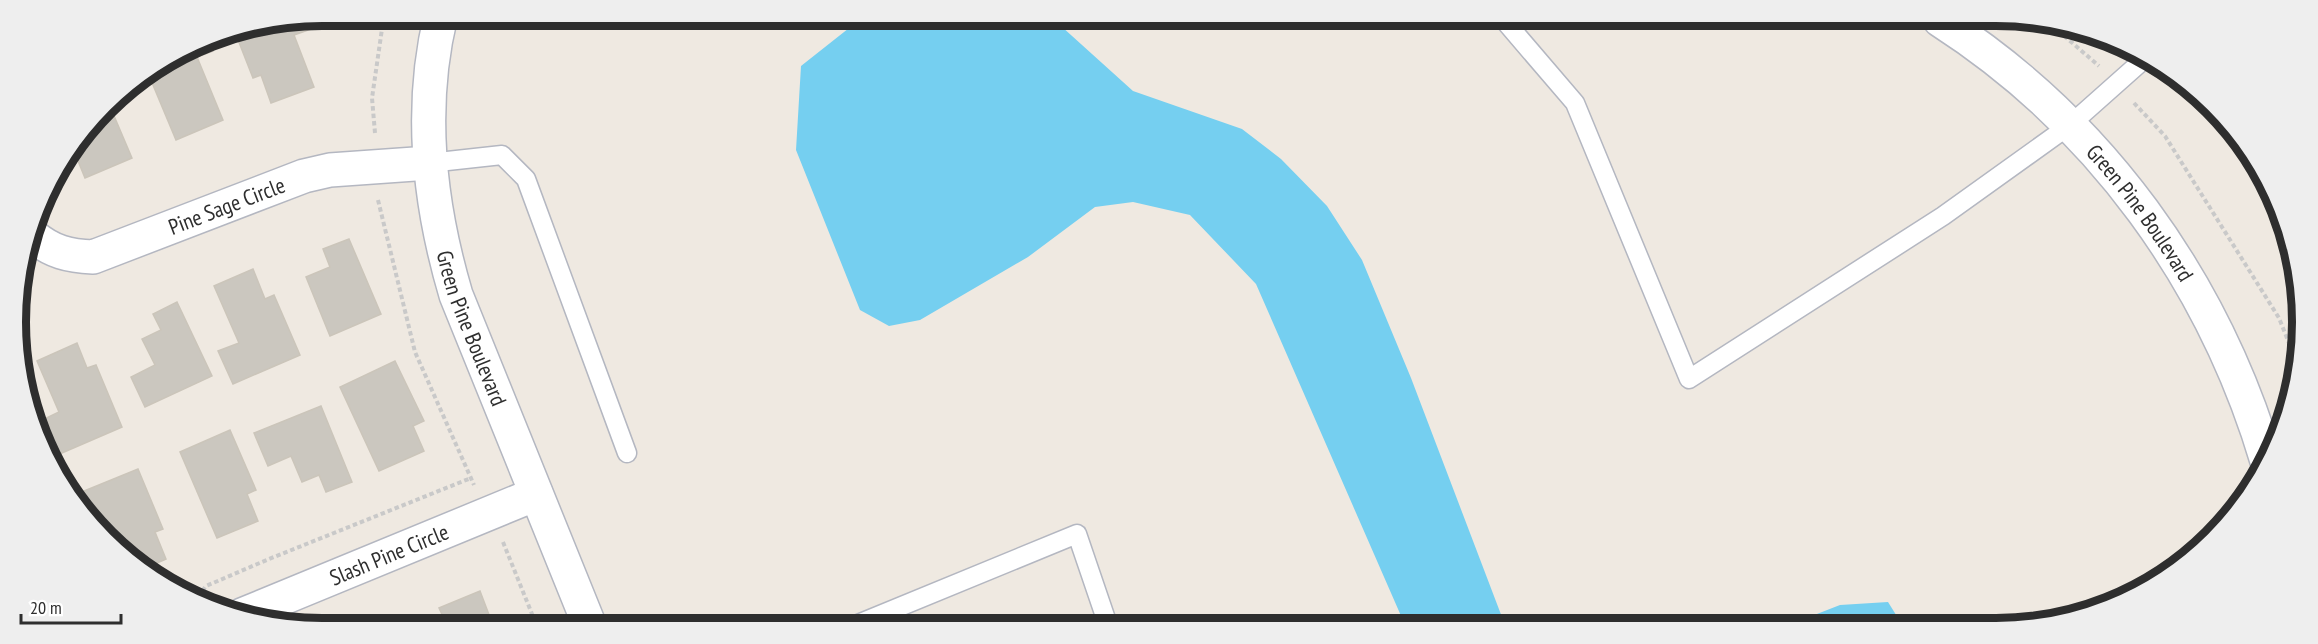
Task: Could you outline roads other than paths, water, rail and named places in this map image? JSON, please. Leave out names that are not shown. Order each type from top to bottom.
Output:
[{"type":"street","name":"Green Pine Boulevard","points":[[439,26],[428,107],[429,163],[442,249],[456,295],[587,618]]},
{"type":"street","name":"Green Pine Boulevard","points":[[1949,26],[2024,81],[2070,125],[2139,204],[2173,252],[2217,329],[2252,410],[2264,449]]},
{"type":"street","name":"Pine Sage Circle","points":[[38,239],[68,256],[93,257],[304,176],[330,170],[429,163]]},
{"type":"street","name":"Slash Pine Circle","points":[[254,610],[536,494]]},
{"type":"lane","points":[[1509,26],[1575,103],[1689,379],[1943,216],[2070,125],[2140,63]]},
{"type":"lane","points":[[429,163],[502,155],[526,179],[627,453]]},
{"type":"lane","points":[[873,618],[1077,534],[1106,618]]},
{"type":"water","points":[[852,26],[1061,26],[1133,91],[1242,129],[1281,159],[1327,206],[1362,260],[1411,378],[1502,618],[1402,618],[1256,284],[1190,215],[1133,202],[1095,207],[1028,257],[920,320],[889,326],[860,310],[796,150],[801,66]]},
{"type":"water","points":[[1888,602],[1898,618],[1807,618],[1840,605]]}]
